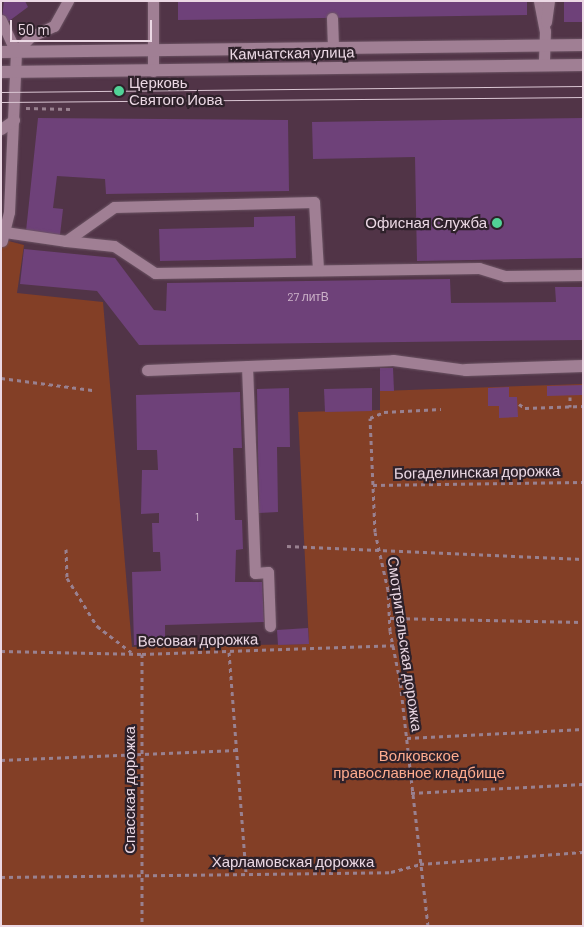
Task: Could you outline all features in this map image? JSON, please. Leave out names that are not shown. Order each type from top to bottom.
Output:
[{"type":"main road","name":"Камчатская улица","points":[[1,52],[583,45]]},
{"type":"main road","name":"Камчатская улица","points":[[1,72],[583,65]]},
{"type":"main road","points":[[466,370],[583,366]]},
{"type":"lane","points":[[16,52],[30,37],[54,26],[68,1]]},
{"type":"lane","points":[[153,1],[153,71]]},
{"type":"lane","points":[[539,1],[545,31]]},
{"type":"lane","points":[[544,65],[545,31],[550,1]]},
{"type":"lane","points":[[332,18],[332,48]]},
{"type":"lane","points":[[1,20],[16,52],[14,120],[4,236],[114,246],[155,273],[479,268],[505,276],[583,275]]},
{"type":"lane","points":[[1,129],[14,120]]},
{"type":"lane","points":[[66,241],[114,207],[314,202],[318,269]]},
{"type":"lane","points":[[147,370],[393,360],[466,370]]},
{"type":"lane","points":[[247,366],[255,573],[268,572],[270,626]]},
{"type":"path","points":[[14,108],[71,109]]},
{"type":"path","points":[[1,378],[92,390]]},
{"type":"path","points":[[570,398],[570,407]]},
{"type":"path","points":[[520,404],[525,408],[583,406]]},
{"type":"path","name":"Смотрительская дорожка","points":[[428,926],[395,645],[380,548],[375,532],[370,418],[384,412],[441,409]]},
{"type":"path","name":"Богаделинская дорожка","points":[[372,485],[583,482]]},
{"type":"path","points":[[287,546],[380,548],[583,559]]},
{"type":"path","points":[[66,549],[67,578],[72,586],[98,626],[131,652]]},
{"type":"path","points":[[390,618],[583,622]]},
{"type":"path","name":"Весовая дорожка","points":[[1,651],[131,652],[142,654],[395,645]]},
{"type":"path","points":[[229,652],[246,874]]},
{"type":"path","name":"Спасская дорожка","points":[[142,654],[140,755],[142,926]]},
{"type":"path","points":[[407,738],[583,729]]},
{"type":"path","points":[[1,760],[237,750]]},
{"type":"path","points":[[411,793],[583,784]]},
{"type":"path","name":"Харламовская дорожка","points":[[1,877],[142,873],[391,872],[420,864],[583,852]]},
{"type":"green space","name":"Волковское православное кладбище","points":[[1,239],[24,245],[17,293],[103,302],[132,647],[309,644],[298,412],[380,410],[380,391],[583,384],[583,926],[1,926]]},
{"type":"building","points":[[4,1],[25,1],[28,7],[1,27]]},
{"type":"building","points":[[178,1],[527,1],[527,15],[178,20]]},
{"type":"building","points":[[564,1],[583,1],[583,22],[564,22]]},
{"type":"building","points":[[38,118],[288,120],[289,191],[106,194],[105,179],[57,176],[53,208],[63,209],[60,235],[26,231]]},
{"type":"building","points":[[583,118],[583,258],[417,261],[415,157],[313,159],[312,122]]},
{"type":"building","points":[[295,216],[296,258],[160,261],[159,229],[254,227],[254,217]]},
{"type":"building","points":[[24,249],[115,258],[154,310],[166,311],[167,283],[450,279],[451,303],[556,302],[555,287],[583,287],[583,340],[139,345],[97,291],[20,284]]},
{"type":"building","points":[[380,368],[393,368],[394,391],[380,391]]},
{"type":"building","points":[[583,385],[583,395],[547,396],[547,386]]},
{"type":"building","points":[[509,387],[509,397],[517,397],[518,417],[499,418],[499,406],[488,406],[488,388]]},
{"type":"building","points":[[289,388],[290,447],[277,447],[278,512],[259,513],[257,389]]},
{"type":"building","points":[[372,388],[372,411],[325,412],[324,389]]},
{"type":"building","points":[[240,392],[242,448],[233,448],[235,520],[242,520],[243,549],[236,550],[235,582],[262,582],[264,622],[165,625],[165,644],[134,645],[132,572],[161,571],[160,552],[153,552],[152,523],[159,523],[159,513],[141,514],[142,470],[158,470],[157,450],[137,450],[136,395]]},
{"type":"building","points":[[308,628],[309,644],[278,645],[277,630]]},
{"type":"tram line","points":[[1,92],[583,86]]},
{"type":"tram line","points":[[1,102],[583,97]]},
{"type":"place","name":"Церковь Святого Иова","points":[[119,91]]},
{"type":"place","name":"Офисная Служба","points":[[497,223]]}]
